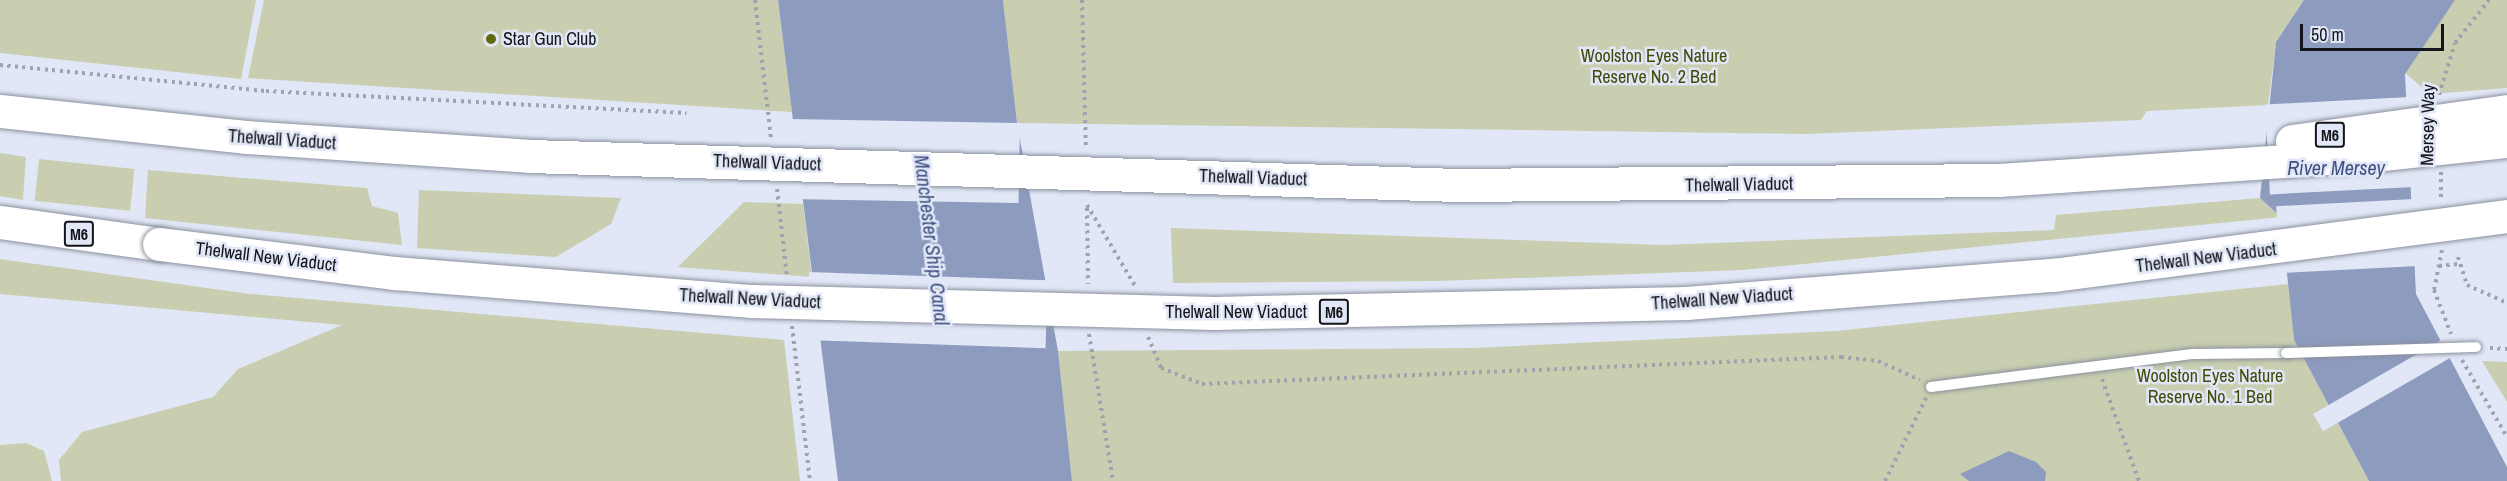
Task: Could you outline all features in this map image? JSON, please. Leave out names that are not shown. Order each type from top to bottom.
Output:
[{"type":"highway","name":"Thelwall Viaduct","points":[[0,111],[246,138],[530,156],[1446,184],[1727,186],[2155,170],[2507,141]]},
{"type":"highway","name":"M6","points":[[2155,170],[2243,147],[2507,111]]},
{"type":"highway","name":"Thelwall New Viaduct","points":[[0,222],[395,273],[752,301],[1214,313],[1686,303],[2006,279],[2212,258],[2507,216]]},
{"type":"lane","points":[[1931,387],[2097,364],[2194,354],[2476,347]]},
{"type":"path","points":[[756,0],[772,148]]},
{"type":"path","points":[[1082,0],[1086,158]]},
{"type":"path","name":"Mersey Way","points":[[2440,103],[2455,43],[2489,0]]},
{"type":"path","points":[[0,65],[266,91],[686,112]]},
{"type":"path","name":"Mersey Way","points":[[2440,161],[2441,208]]},
{"type":"path","points":[[776,184],[788,291]]},
{"type":"path","points":[[1087,194],[1089,293]]},
{"type":"path","points":[[1087,205],[1136,290]]},
{"type":"path","points":[[2442,243],[2439,266],[2458,264]]},
{"type":"path","points":[[2458,257],[2458,264],[2467,285],[2507,303]]},
{"type":"path","points":[[791,315],[810,481]]},
{"type":"path","points":[[1144,323],[1161,368],[1202,384],[1841,357],[1878,361],[1931,387],[1885,481]]},
{"type":"path","points":[[1089,327],[1090,361],[1113,481]]},
{"type":"path","points":[[2097,364],[2139,481]]},
{"type":"green space","points":[[0,0],[256,0],[241,79],[0,53]]},
{"type":"green space","name":"Star Gun Club","points":[[264,0],[778,0],[792,112],[248,78]]},
{"type":"green space","name":"Woolston Eyes Nature Reserve No. 2 Bed","points":[[1003,0],[2304,0],[2276,42],[2268,105],[2147,111],[2141,120],[1806,134],[1017,123]]},
{"type":"green space","points":[[2455,0],[2507,0],[2507,88],[2430,94],[2405,73]]},
{"type":"green space","points":[[0,153],[26,157],[23,200],[0,196]]},
{"type":"green space","points":[[39,159],[134,169],[130,211],[35,201]]},
{"type":"green space","points":[[148,170],[367,188],[372,206],[398,213],[402,245],[145,218]]},
{"type":"green space","points":[[419,190],[621,198],[611,224],[556,257],[417,248]]},
{"type":"green space","points":[[2260,198],[2281,217],[1742,270],[1438,281],[1173,283],[1171,228],[1663,245],[2054,230],[2056,215]]},
{"type":"green space","points":[[744,202],[803,204],[812,277],[678,267]]},
{"type":"green space","points":[[0,259],[250,294],[784,340],[800,481],[61,481],[59,460],[82,432],[213,397],[238,369],[342,325],[0,294]]},
{"type":"green space","name":"Woolston Eyes Nature Reserve No. 1 Bed","points":[[2288,284],[2294,340],[2369,481],[1072,481],[1058,351],[1473,348],[1836,331]]},
{"type":"green space","points":[[2482,361],[2507,362],[2507,402]]},
{"type":"green space","points":[[26,443],[44,451],[52,481],[0,481],[0,445]]},
{"type":"water","name":"Manchester Ship Canal","points":[[778,0],[1003,0],[1017,123],[1058,351],[1072,481],[838,481]]},
{"type":"water","name":"River Mersey","points":[[2304,0],[2455,0],[2405,74],[2416,294],[2507,467],[2507,481],[2369,481],[2294,340],[2281,217],[2260,198],[2276,42]]},
{"type":"water","points":[[2009,451],[2036,462],[2046,472],[2045,481],[1969,481],[1960,474]]},
{"type":"pier","points":[[2409,97],[2414,187],[2270,194],[2265,105]]},
{"type":"pier","points":[[790,119],[1020,123],[1019,203],[789,199]]},
{"type":"pier","points":[[2414,199],[2418,266],[2280,273],[2276,206]]},
{"type":"pier","points":[[809,272],[1048,280],[1045,348],[807,340]]},
{"type":"pier","points":[[2443,339],[2453,356],[2323,431],[2313,414]]},
{"type":"place","name":"Star Gun Club","points":[[491,39]]}]
